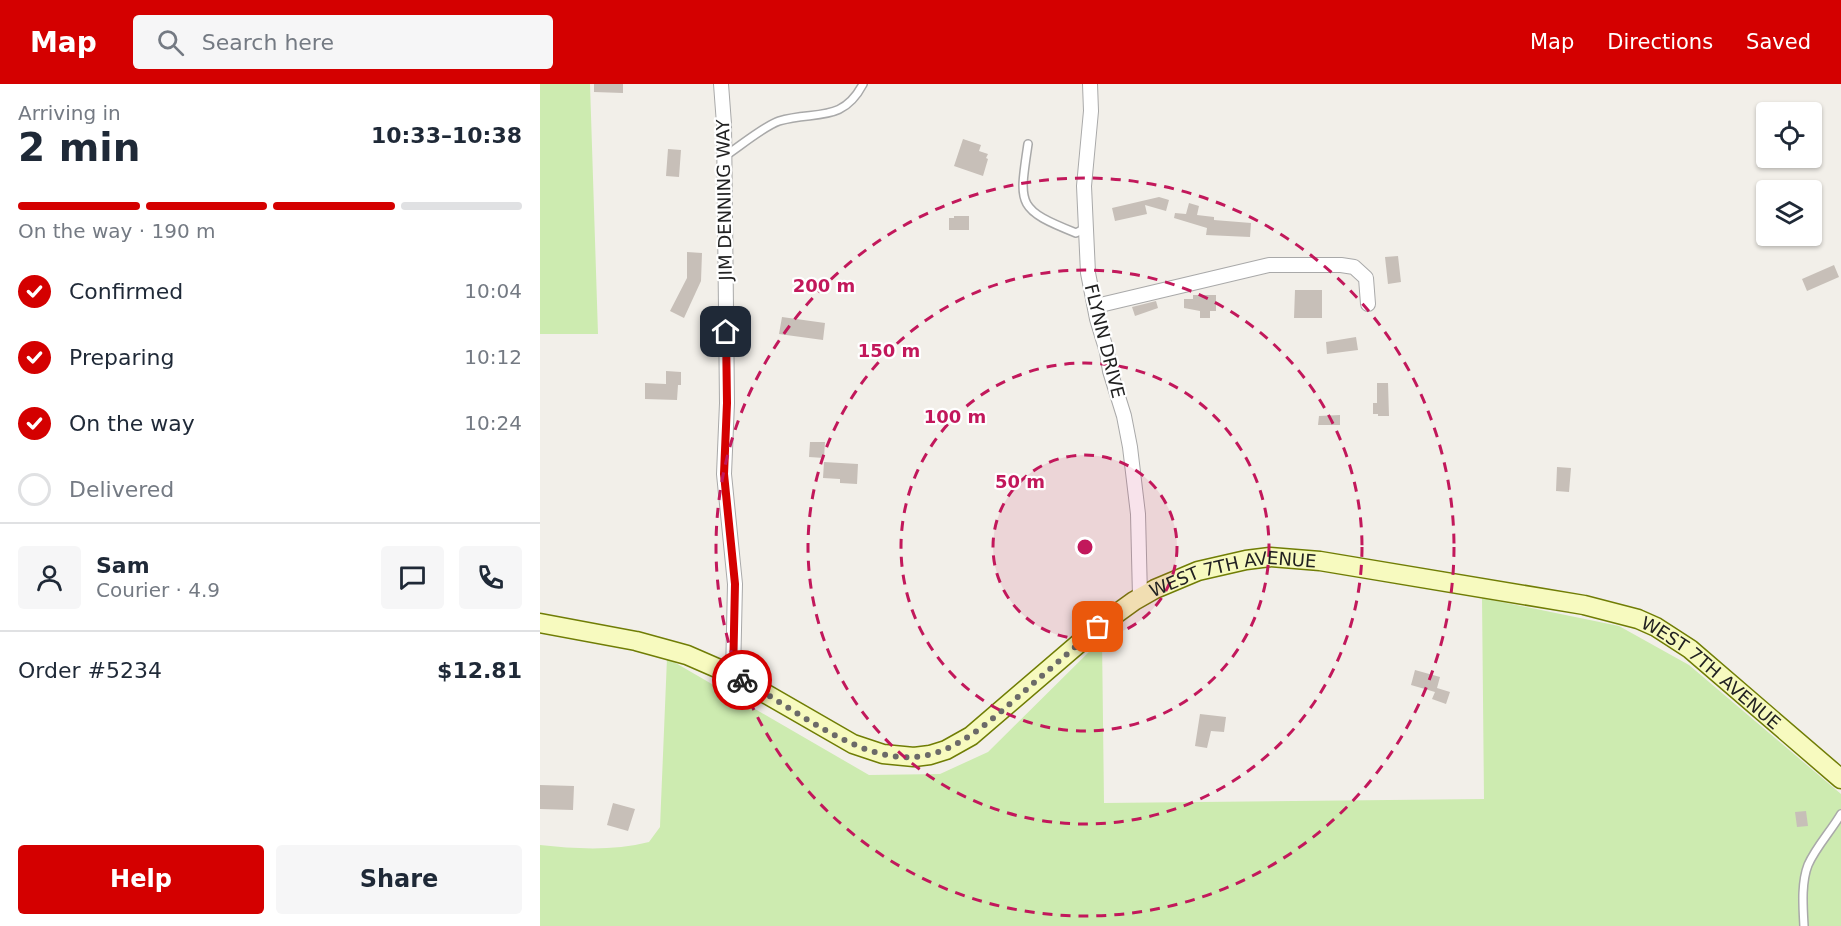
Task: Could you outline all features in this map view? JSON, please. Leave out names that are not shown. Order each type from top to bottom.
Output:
[{"type":"main road","name":"WEST 7TH AVENUE","points":[[540,623],[605,634],[687,655],[733,675],[853,744],[883,754],[930,755],[946,750],[971,736],[1098,627],[1140,597],[1176,579],[1222,564],[1270,557],[1295,558],[1349,565],[1614,612],[1656,627],[1690,649],[1841,779]]},
{"type":"street","name":"JIM DENNING WAY","points":[[721,84],[725,156],[727,403],[724,474],[735,584],[733,675]]},
{"type":"street","name":"FLYNN DRIVE","points":[[1090,84],[1091,111],[1084,186],[1088,273],[1097,319],[1124,416],[1130,447],[1138,514],[1140,597]]},
{"type":"street","points":[[1096,306],[1269,265],[1332,264],[1354,267],[1366,278],[1368,304]]},
{"type":"lane","points":[[725,156],[780,121],[822,115],[846,107],[856,97],[863,84]]},
{"type":"lane","points":[[1028,144],[1022,195],[1033,214],[1076,233],[1085,228]]},
{"type":"lane","points":[[1804,926],[1803,898],[1807,867],[1841,814]]},
{"type":"green space","points":[[540,84],[590,84],[598,334],[540,334]]},
{"type":"green space","points":[[1482,598],[1619,626],[1689,665],[1841,794],[1841,926],[540,926],[540,845],[595,848],[636,845],[649,842],[660,827],[667,658],[869,775],[940,774],[988,752],[1102,639],[1104,803],[1484,799]]},
{"type":"building","points":[[594,84],[623,84],[623,93],[594,92]]},
{"type":"building","points":[[963,139],[981,145],[979,151],[988,154],[983,176],[954,166]]},
{"type":"building","points":[[668,149],[681,150],[679,177],[666,176]]},
{"type":"building","points":[[1159,197],[1169,200],[1166,211],[1145,205],[1147,214],[1115,221],[1112,208]]},
{"type":"building","points":[[1189,203],[1199,206],[1197,215],[1214,217],[1214,220],[1251,223],[1250,237],[1206,235],[1207,228],[1174,218],[1175,213],[1186,214]]},
{"type":"building","points":[[954,216],[969,216],[969,230],[949,230],[949,218],[954,218]]},
{"type":"building","points":[[687,252],[702,253],[701,281],[684,318],[670,311],[687,278]]},
{"type":"building","points":[[1398,256],[1401,282],[1388,284],[1385,257]]},
{"type":"building","points":[[1834,265],[1839,277],[1807,291],[1802,279]]},
{"type":"building","points":[[1295,290],[1322,290],[1322,318],[1294,318]]},
{"type":"building","points":[[1193,295],[1216,295],[1216,311],[1210,311],[1210,318],[1200,318],[1200,311],[1184,308],[1184,299],[1193,299]]},
{"type":"building","points":[[1156,301],[1158,308],[1135,316],[1132,307]]},
{"type":"building","points":[[782,317],[825,323],[823,340],[779,334]]},
{"type":"building","points":[[1356,337],[1358,350],[1327,354],[1326,342]]},
{"type":"building","points":[[666,371],[681,372],[681,385],[678,385],[677,400],[645,399],[645,383],[666,384]]},
{"type":"building","points":[[1377,383],[1388,383],[1389,416],[1373,414],[1373,403],[1377,403]]},
{"type":"building","points":[[1340,415],[1340,425],[1318,425],[1319,416]]},
{"type":"building","points":[[810,442],[825,442],[824,458],[809,457]]},
{"type":"building","points":[[824,462],[858,464],[857,484],[840,483],[840,479],[823,478]]},
{"type":"building","points":[[1557,467],[1571,468],[1569,492],[1556,491]]},
{"type":"building","points":[[1415,670],[1440,677],[1437,688],[1450,692],[1446,704],[1432,699],[1435,692],[1411,685]]},
{"type":"building","points":[[1200,714],[1226,717],[1224,732],[1211,731],[1207,748],[1195,746]]},
{"type":"building","points":[[540,785],[574,786],[573,810],[540,809]]},
{"type":"building","points":[[613,803],[635,809],[628,831],[607,825]]},
{"type":"building","points":[[1806,811],[1808,826],[1797,827],[1795,812]]},
{"type":"way so far","points":[[742,680],[842,739],[867,750],[900,756],[930,755],[958,744],[985,726],[1098,627]]},
{"type":"route","points":[[726,332],[727,403],[724,474],[735,584],[733,675],[742,680]]}]
